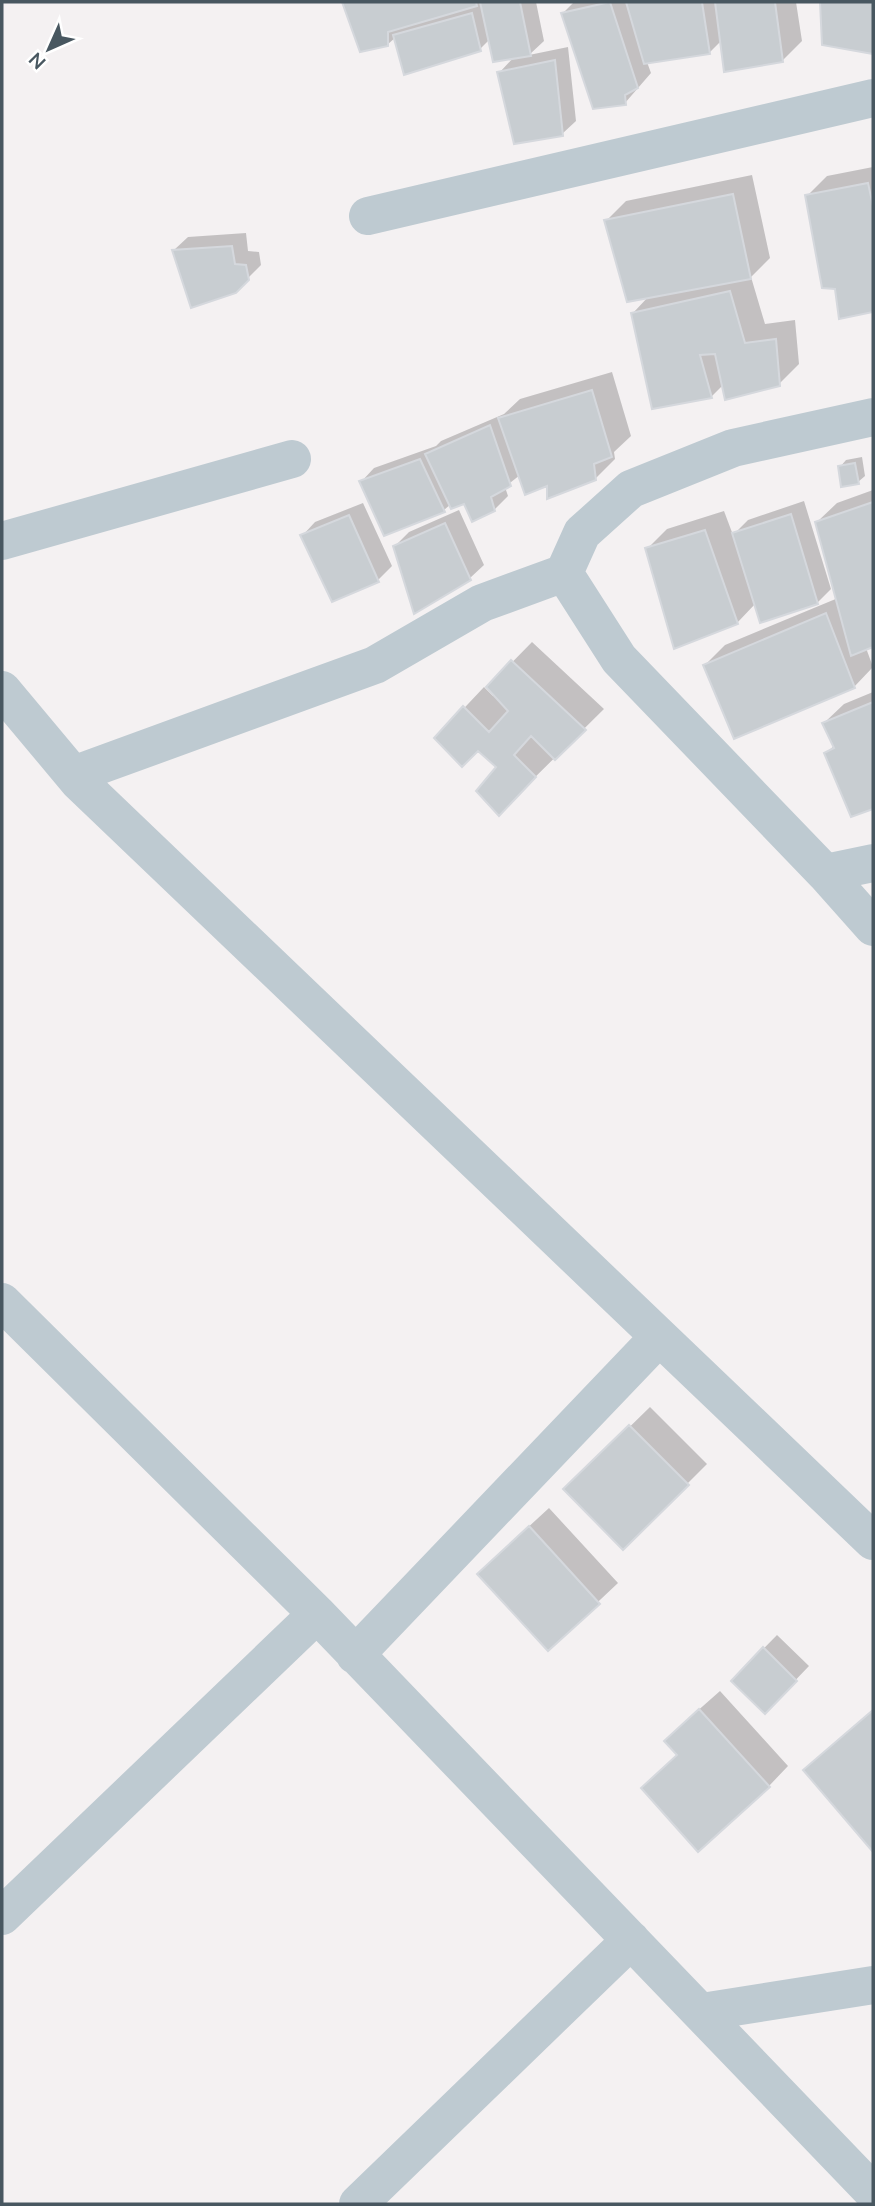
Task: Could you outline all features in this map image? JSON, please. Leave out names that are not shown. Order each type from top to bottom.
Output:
[{"type":"street","points":[[368,216],[873,98]]},
{"type":"street","points":[[73,775],[375,665],[482,603],[564,573],[582,533],[631,489],[733,448],[873,417]]},
{"type":"street","points":[[2,541],[292,459]]},
{"type":"street","points":[[564,573],[619,659],[825,873],[873,927]]},
{"type":"street","points":[[2,690],[73,775],[873,1541]]},
{"type":"street","points":[[825,873],[873,863]]},
{"type":"street","points":[[2,1302],[317,1614],[873,2192]]},
{"type":"street","points":[[355,1655],[659,1337]]},
{"type":"street","points":[[7,1899],[317,1614]]},
{"type":"street","points":[[358,2204],[631,1940]]},
{"type":"street","points":[[702,2012],[873,1985]]},
{"type":"building","points":[[342,2],[476,2],[477,6],[388,32],[388,46],[360,52]]},
{"type":"building","points":[[480,2],[520,2],[531,56],[493,62]]},
{"type":"building","points":[[610,2],[638,88],[625,95],[626,105],[593,109],[561,13]]},
{"type":"building","points":[[626,2],[702,2],[710,54],[644,64]]},
{"type":"building","points":[[715,2],[775,2],[783,62],[724,72]]},
{"type":"building","points":[[820,2],[873,2],[873,54],[822,45]]},
{"type":"building","points":[[472,13],[481,51],[404,75],[393,35]]},
{"type":"building","points":[[555,60],[563,136],[514,144],[497,72]]},
{"type":"building","points":[[868,183],[873,206],[873,312],[839,319],[835,289],[822,288],[805,195]]},
{"type":"building","points":[[733,194],[751,279],[627,302],[604,220]]},
{"type":"building","points":[[232,246],[235,264],[246,265],[249,280],[236,293],[191,308],[172,250]]},
{"type":"building","points":[[730,291],[745,343],[776,339],[780,386],[725,400],[715,354],[700,355],[712,398],[652,409],[631,313]]},
{"type":"building","points":[[592,390],[612,457],[594,464],[596,480],[547,499],[547,486],[525,495],[498,418]]},
{"type":"building","points":[[490,425],[511,486],[491,497],[495,511],[472,522],[464,504],[451,509],[425,454]]},
{"type":"building","points":[[420,459],[445,512],[384,536],[359,481]]},
{"type":"building","points":[[855,463],[859,484],[841,487],[838,466]]},
{"type":"building","points":[[873,502],[873,647],[851,656],[815,522]]},
{"type":"building","points":[[791,514],[818,604],[760,623],[732,533]]},
{"type":"building","points":[[349,515],[379,582],[332,602],[300,535]]},
{"type":"building","points":[[445,523],[471,580],[414,614],[393,546]]},
{"type":"building","points":[[705,530],[738,624],[674,649],[645,548]]},
{"type":"building","points":[[826,613],[855,688],[734,739],[703,665]]},
{"type":"building","points":[[511,660],[586,730],[555,760],[531,736],[514,755],[536,777],[499,816],[476,791],[496,767],[478,751],[462,767],[434,738],[463,706],[489,732],[508,711],[486,687]]},
{"type":"building","points":[[873,702],[873,809],[851,817],[824,753],[834,748],[822,723]]},
{"type":"building","points":[[629,1425],[689,1485],[623,1550],[563,1489]]},
{"type":"building","points":[[529,1526],[600,1604],[548,1651],[477,1574]]},
{"type":"building","points":[[763,1647],[797,1681],[765,1714],[731,1681]]},
{"type":"building","points":[[699,1709],[770,1787],[698,1852],[641,1788],[677,1755],[664,1741]]},
{"type":"building","points":[[873,1710],[873,1852],[803,1770]]}]
